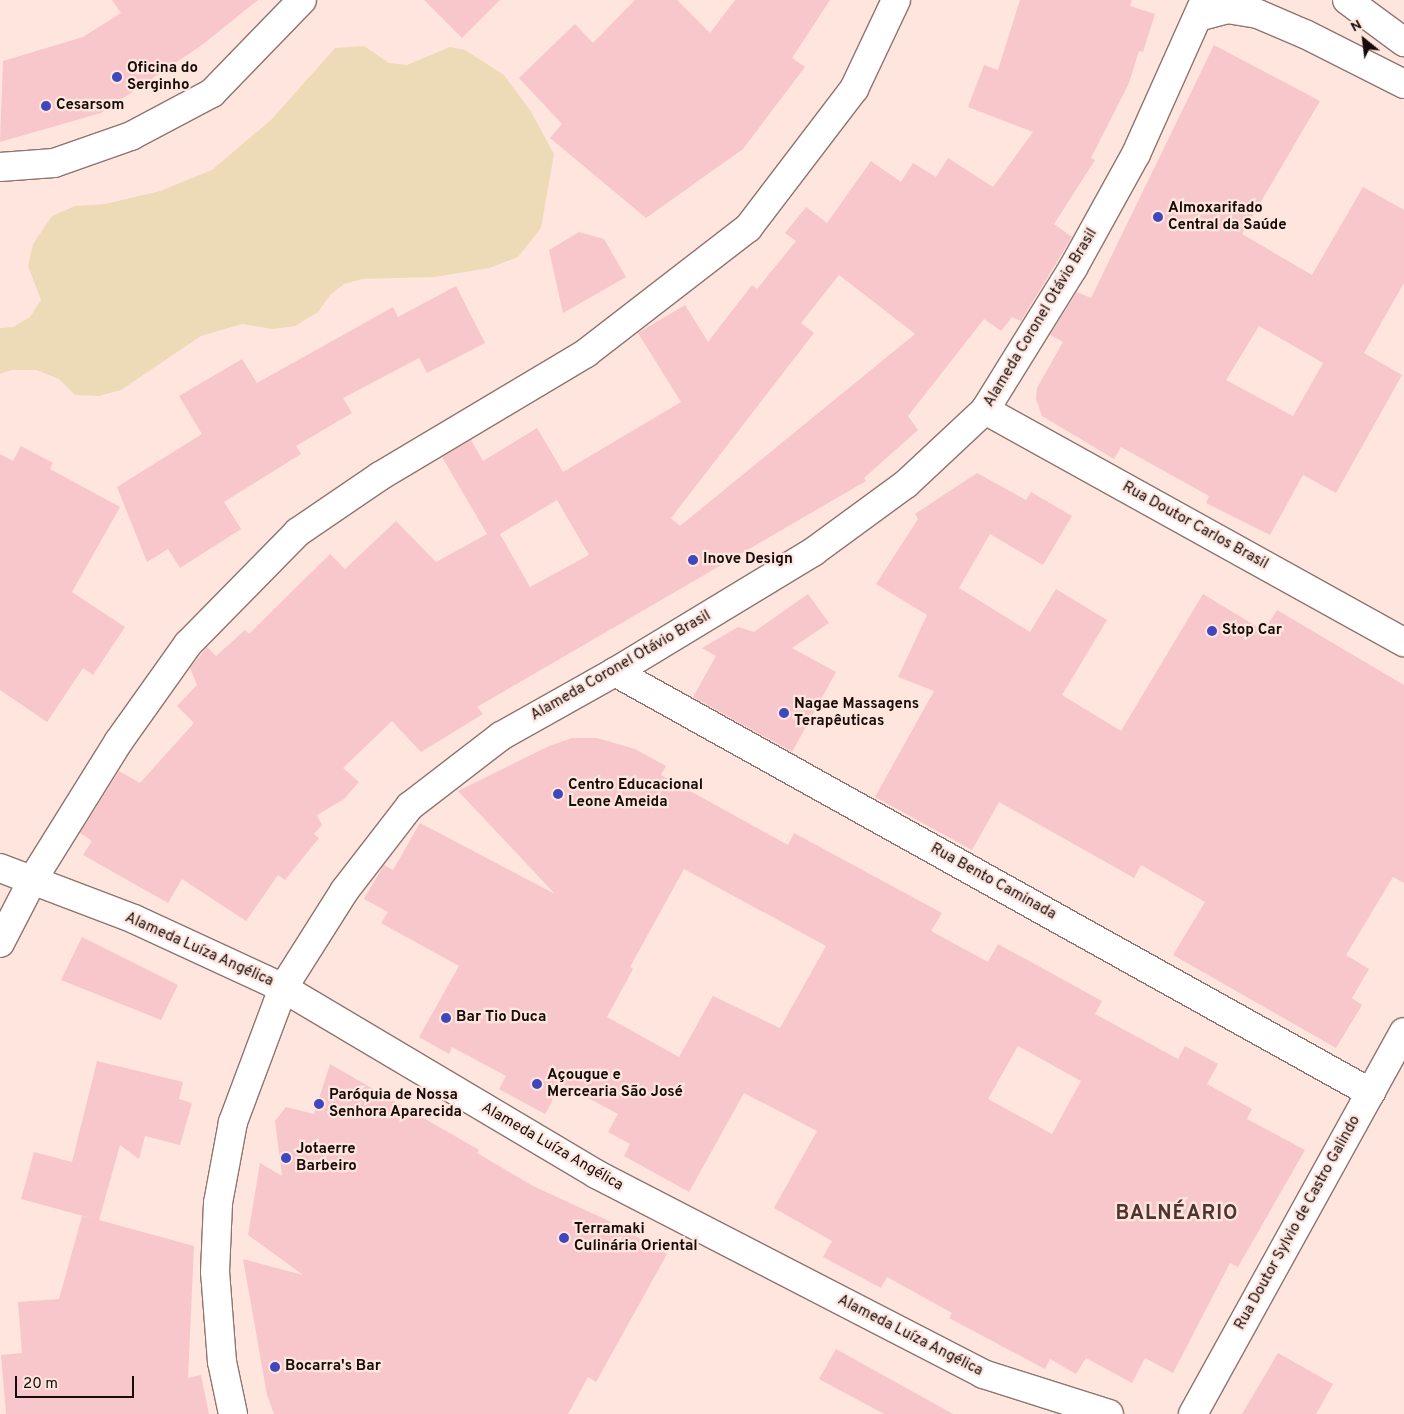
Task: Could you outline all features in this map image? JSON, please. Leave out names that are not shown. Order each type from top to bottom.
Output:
[{"type":"street","points":[[0,167],[54,164],[123,139],[212,93],[302,0]]},
{"type":"street","points":[[0,943],[33,880],[119,741],[195,637],[298,532],[380,476],[586,353],[748,228],[854,89],[896,0]]},
{"type":"street","points":[[1347,0],[1404,42]]},
{"type":"street","points":[[1202,8],[1227,9],[1258,14],[1404,84]]},
{"type":"street","name":"Alameda Coronel Otávio Brasil","points":[[233,1414],[222,1362],[215,1272],[218,1204],[232,1122],[283,988],[345,890],[410,806],[501,736],[614,672],[812,552],[906,484],[985,410],[1073,268],[1136,154],[1202,8]]},
{"type":"street","name":"Rua Doutor Carlos Brasil","points":[[985,410],[1404,642]]},
{"type":"street","name":"Rua Bento Caminada","points":[[614,672],[1371,1093]]},
{"type":"street","name":"Alameda Luíza Angélica","points":[[0,868],[134,919],[283,988],[596,1174],[983,1374],[1109,1414]]},
{"type":"street","name":"Rua Doutor Sylvio de Castro Galindo","points":[[1193,1414],[1404,1032]]},
{"type":"shaded area","points":[[364,46],[389,63],[407,65],[450,47],[465,50],[504,75],[530,110],[554,154],[541,228],[518,257],[489,268],[435,277],[362,279],[344,284],[330,295],[318,312],[295,326],[273,329],[242,324],[201,336],[121,390],[99,396],[75,395],[59,379],[36,370],[11,370],[0,374],[0,328],[13,327],[30,317],[41,300],[28,266],[33,244],[52,216],[75,206],[105,204],[160,191],[212,170],[272,119],[335,48]]},
{"type":"building","points":[[112,0],[258,0],[202,45],[101,113],[0,142],[3,61],[83,37],[121,13]]},
{"type":"building","points":[[424,0],[500,0],[462,38]]},
{"type":"building","points":[[635,0],[677,0],[710,33],[735,0],[830,0],[792,58],[805,67],[743,149],[646,218],[550,138],[562,124],[519,78],[575,24],[593,43]]},
{"type":"building","points":[[1020,0],[1132,0],[1130,6],[1155,14],[1143,52],[1139,51],[1129,83],[1091,158],[1095,160],[1054,224],[1072,237],[1021,321],[1012,317],[1001,331],[984,319],[908,416],[918,430],[864,478],[866,481],[477,707],[483,714],[421,752],[392,721],[343,768],[359,782],[344,799],[317,815],[322,825],[314,834],[319,838],[285,880],[278,875],[246,921],[182,879],[168,903],[83,855],[92,841],[80,833],[119,771],[140,783],[194,723],[177,706],[197,685],[190,668],[207,647],[216,656],[245,630],[249,634],[330,554],[345,569],[396,521],[436,562],[487,534],[442,457],[471,440],[483,461],[537,428],[563,472],[681,402],[638,333],[685,305],[708,342],[752,285],[757,289],[796,241],[785,233],[806,207],[827,223],[871,161],[901,182],[913,163],[936,177],[948,158],[993,187],[1033,132],[968,107],[984,65],[998,70]],"holes":[[[839,275],[915,334],[680,526],[671,518],[814,333],[801,323]],[[557,500],[589,555],[530,587],[500,534]]]},
{"type":"building","points":[[1214,45],[1320,101],[1242,234],[1312,275],[1363,187],[1404,210],[1404,283],[1364,353],[1402,375],[1336,493],[1303,475],[1270,535],[1206,503],[1209,496],[1121,447],[1114,459],[1042,416],[1036,399],[1037,388],[1063,342],[1050,335],[1077,292],[1091,298]],"holes":[[[1259,326],[1323,363],[1293,416],[1226,380]]]},
{"type":"building","points":[[579,232],[604,239],[626,277],[563,313],[549,250]]},
{"type":"building","points":[[456,286],[485,343],[427,373],[419,358],[343,398],[352,413],[296,446],[301,454],[224,502],[241,529],[180,568],[168,549],[147,562],[117,487],[202,434],[179,396],[242,359],[257,383],[393,307],[398,317]]},
{"type":"building","points":[[21,446],[53,463],[50,469],[120,507],[72,592],[125,627],[93,675],[83,668],[47,722],[0,690],[0,454],[13,461]]},
{"type":"building","points":[[977,473],[1026,500],[1031,492],[1072,516],[1043,565],[990,534],[959,588],[1030,632],[1056,589],[1107,620],[1062,695],[1121,731],[1203,594],[1264,631],[1277,610],[1404,685],[1404,883],[1393,877],[1346,955],[1369,969],[1352,998],[1362,1005],[1336,1048],[1173,955],[1205,902],[1141,865],[1134,878],[999,802],[972,850],[875,797],[934,691],[898,677],[927,615],[876,584],[918,519],[915,514]]},
{"type":"building","points":[[808,594],[829,623],[792,648],[836,672],[792,752],[693,697],[716,656],[702,648],[738,627],[754,632]]},
{"type":"building","points":[[572,738],[597,738],[635,749],[666,766],[661,775],[788,845],[794,833],[942,913],[931,931],[988,962],[998,944],[1102,1001],[1095,1014],[1178,1059],[1185,1046],[1218,1064],[1207,1084],[1252,1109],[1247,1119],[1305,1150],[1238,1267],[1230,1263],[1173,1373],[1145,1358],[1132,1383],[1086,1358],[1076,1374],[1050,1359],[1045,1369],[949,1318],[952,1313],[887,1277],[881,1288],[823,1257],[832,1241],[774,1208],[817,1131],[744,1093],[689,1192],[624,1156],[630,1144],[608,1132],[618,1114],[562,1084],[545,1114],[499,1089],[506,1076],[452,1047],[449,1054],[419,1037],[459,966],[381,923],[388,912],[364,899],[384,865],[393,870],[420,823],[555,894],[458,791],[549,746]],"holes":[[[684,869],[826,946],[780,1028],[713,996],[679,1057],[607,1017],[633,969],[630,967]],[[1018,1046],[1081,1081],[1052,1134],[988,1099]]]},
{"type":"building","points":[[82,937],[178,985],[161,1020],[61,980]]},
{"type":"building","points":[[97,1061],[183,1082],[179,1099],[192,1103],[180,1145],[145,1136],[139,1159],[120,1145],[99,1220],[194,1246],[188,1378],[201,1375],[209,1414],[6,1414],[1,1355],[22,1353],[18,1302],[59,1299],[82,1216],[98,1220],[21,1199],[34,1152],[72,1162]]},
{"type":"building","points":[[330,1064],[479,1150],[477,1153],[533,1186],[609,1221],[667,1254],[596,1382],[588,1377],[568,1414],[274,1414],[267,1395],[243,1259],[303,1275],[248,1235],[260,1163],[282,1176],[275,1121],[286,1107],[314,1114]]},
{"type":"building","points":[[836,1349],[953,1414],[884,1414],[819,1379]]},
{"type":"building","points":[[1278,1353],[1333,1384],[1316,1414],[1242,1414]]},
{"type":"place","name":"Oficina do Serginho","points":[[117,77]]},
{"type":"place","name":"Cesarsom","points":[[46,106]]},
{"type":"place","name":"Almoxarifado Central da Saúde","points":[[1158,217]]},
{"type":"place","name":"Inove Design","points":[[693,560]]},
{"type":"place","name":"Stop Car","points":[[1212,631]]},
{"type":"place","name":"Nagae Massagens Terapêuticas","points":[[784,713]]},
{"type":"place","name":"Centro Educacional Leone Ameida","points":[[558,794]]},
{"type":"place","name":"Bar Tio Duca","points":[[446,1018]]},
{"type":"place","name":"Açougue e Mercearia São José","points":[[537,1084]]},
{"type":"place","name":"Paróquia de Nossa Senhora Aparecida","points":[[319,1104]]},
{"type":"place","name":"Jotaerre Barbeiro","points":[[286,1158]]},
{"type":"place","name":"Terramaki Culinária Oriental","points":[[564,1238]]},
{"type":"place","name":"Bocarra's Bar","points":[[275,1367]]},
{"type":"district","name":"BALNÉARIO","points":[[1177,1214]]}]
